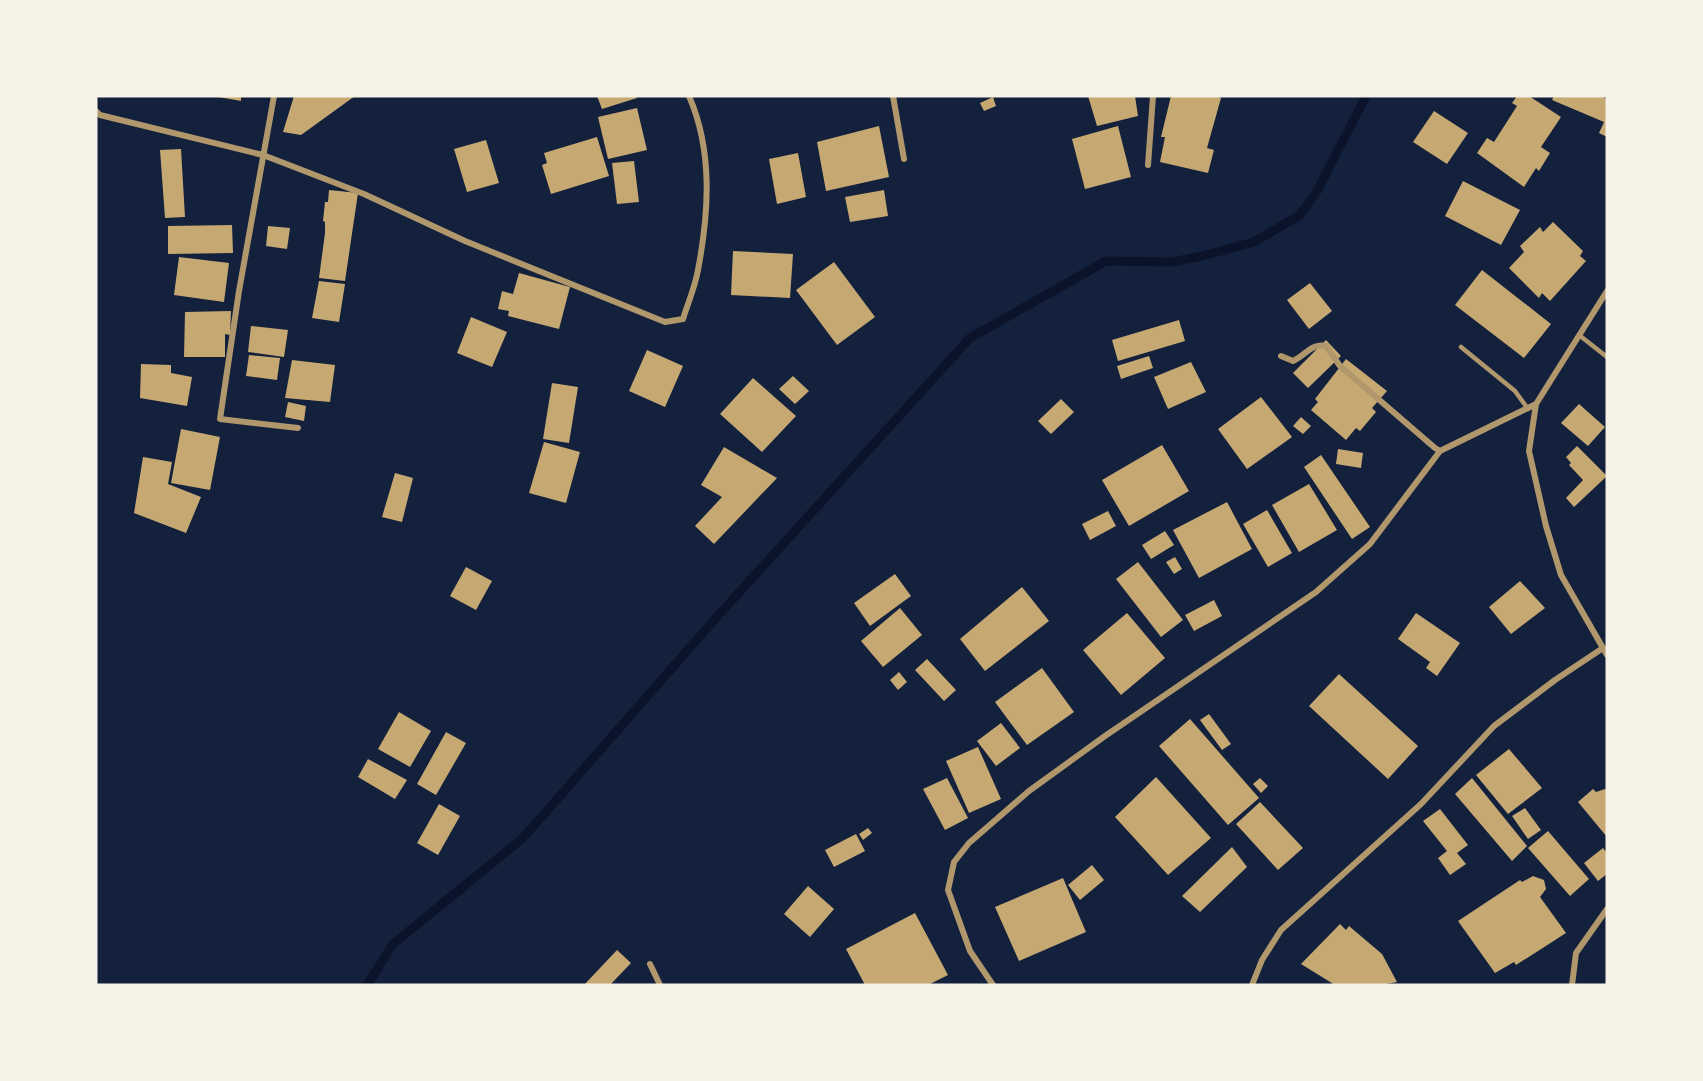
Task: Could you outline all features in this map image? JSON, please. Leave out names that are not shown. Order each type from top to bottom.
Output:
[{"type":"street","points":[[274,96],[239,291],[220,419],[298,428]]},
{"type":"street","points":[[96,111],[100,116],[263,155],[364,194],[465,241],[665,322],[682,319],[698,272],[707,176],[701,130],[689,96]]},
{"type":"street","points":[[893,96],[904,159]]},
{"type":"street","points":[[1149,165],[1153,96]]},
{"type":"street","points":[[1607,291],[1536,404],[1528,451],[1546,526],[1561,575],[1607,655]]},
{"type":"street","points":[[1281,356],[1293,361],[1301,358],[1310,348],[1326,346],[1340,366],[1440,451]]},
{"type":"street","points":[[993,985],[970,951],[948,890],[954,862],[969,843],[1048,777],[1316,592],[1370,544],[1440,451],[1536,404]]},
{"type":"street","points":[[1252,985],[1262,960],[1281,930],[1421,804],[1494,726],[1555,680],[1603,648]]},
{"type":"street","points":[[1572,985],[1576,953],[1607,909]]},
{"type":"street","points":[[650,964],[660,985]]},
{"type":"lane","points":[[1579,335],[1607,357]]},
{"type":"lane","points":[[1461,347],[1515,391],[1528,409]]},
{"type":"building","points":[[213,96],[241,96],[241,101]]},
{"type":"building","points":[[294,96],[355,96],[301,135],[283,132]]},
{"type":"building","points":[[597,96],[636,96],[637,98],[602,109]]},
{"type":"building","points":[[1088,96],[1135,96],[1138,116],[1097,126]]},
{"type":"building","points":[[1171,96],[1221,98],[1207,148],[1214,150],[1208,173],[1160,162],[1165,137],[1161,137]]},
{"type":"building","points":[[1517,96],[1529,96],[1561,117],[1541,147],[1550,153],[1539,171],[1536,168],[1524,187],[1477,153],[1487,138],[1494,142],[1517,106],[1512,103]]},
{"type":"building","points":[[1554,96],[1601,96],[1607,99],[1607,137],[1599,133],[1604,122],[1552,100]]},
{"type":"building","points":[[993,97],[996,106],[984,111],[980,103]]},
{"type":"building","points":[[637,108],[647,150],[608,159],[598,117]]},
{"type":"building","points":[[1434,111],[1468,133],[1447,164],[1413,142]]},
{"type":"building","points":[[879,126],[889,177],[826,191],[817,142]]},
{"type":"building","points":[[1118,126],[1131,177],[1085,189],[1072,139]]},
{"type":"building","points":[[597,137],[609,176],[551,194],[542,165],[547,163],[544,153]]},
{"type":"building","points":[[486,140],[499,183],[467,192],[454,149]]},
{"type":"building","points":[[181,149],[185,217],[165,218],[160,150]]},
{"type":"building","points":[[798,153],[806,197],[777,204],[769,159]]},
{"type":"building","points":[[634,161],[639,202],[617,204],[612,163]]},
{"type":"building","points":[[1463,181],[1520,210],[1501,245],[1445,216]]},
{"type":"building","points":[[329,190],[358,193],[345,281],[319,278],[325,233],[325,222],[323,221],[325,202],[328,202]]},
{"type":"building","points":[[884,190],[888,216],[850,222],[845,197]]},
{"type":"building","points":[[1553,222],[1583,251],[1580,256],[1586,261],[1550,301],[1542,293],[1539,298],[1509,268],[1524,252],[1520,246],[1540,227],[1543,232]]},
{"type":"building","points":[[232,225],[233,253],[168,254],[168,226]]},
{"type":"building","points":[[268,226],[290,228],[287,249],[266,246]]},
{"type":"building","points":[[733,251],[793,254],[790,298],[731,295]]},
{"type":"building","points":[[179,257],[229,263],[224,302],[174,295]]},
{"type":"building","points":[[834,262],[875,317],[837,345],[796,290]]},
{"type":"building","points":[[1482,270],[1551,324],[1524,358],[1455,305]]},
{"type":"building","points":[[519,273],[570,287],[559,329],[508,316],[509,311],[498,309],[502,291],[513,294]]},
{"type":"building","points":[[319,281],[345,284],[339,322],[312,318]]},
{"type":"building","points":[[1310,283],[1332,311],[1309,329],[1287,300]]},
{"type":"building","points":[[231,311],[230,335],[225,334],[225,357],[184,357],[185,312]]},
{"type":"building","points":[[471,317],[507,332],[492,367],[457,353]]},
{"type":"building","points":[[1179,320],[1185,341],[1118,361],[1112,340]]},
{"type":"building","points":[[251,326],[288,330],[284,357],[248,352]]},
{"type":"building","points":[[1326,340],[1341,356],[1308,388],[1293,373]]},
{"type":"building","points":[[647,350],[683,366],[665,407],[629,391]]},
{"type":"building","points":[[249,355],[280,358],[277,380],[246,376]]},
{"type":"building","points":[[1149,356],[1153,368],[1121,379],[1117,366]]},
{"type":"building","points":[[1346,359],[1387,391],[1372,408],[1376,412],[1360,431],[1356,428],[1346,440],[1311,410],[1318,402],[1315,399]]},
{"type":"building","points":[[292,360],[335,365],[330,402],[285,398]]},
{"type":"building","points":[[1191,362],[1206,392],[1168,409],[1154,377]]},
{"type":"building","points":[[141,364],[171,365],[171,373],[192,377],[187,406],[140,398]]},
{"type":"building","points":[[793,376],[809,391],[795,404],[779,389]]},
{"type":"building","points":[[753,378],[796,416],[762,452],[720,414]]},
{"type":"building","points":[[552,383],[578,387],[569,443],[543,439]]},
{"type":"building","points":[[1261,397],[1292,437],[1247,469],[1218,429]]},
{"type":"building","points":[[1061,399],[1074,412],[1051,434],[1038,421]]},
{"type":"building","points":[[288,402],[306,406],[304,421],[285,417]]},
{"type":"building","points":[[1579,404],[1605,427],[1588,446],[1561,423]]},
{"type":"building","points":[[1301,417],[1311,426],[1303,434],[1293,426]]},
{"type":"building","points":[[181,429],[220,437],[210,490],[171,483]]},
{"type":"building","points":[[544,442],[580,452],[566,503],[529,493]]},
{"type":"building","points":[[1162,445],[1189,491],[1129,526],[1102,480]]},
{"type":"building","points":[[1577,446],[1607,476],[1574,507],[1566,498],[1583,480],[1569,465],[1571,463],[1566,457]]},
{"type":"building","points":[[724,447],[777,478],[714,544],[695,526],[722,497],[701,485]]},
{"type":"building","points":[[1338,449],[1363,453],[1361,468],[1336,464]]},
{"type":"building","points":[[1321,455],[1370,527],[1352,539],[1304,467]]},
{"type":"building","points":[[143,457],[172,462],[168,484],[201,497],[186,533],[134,513]]},
{"type":"building","points":[[395,473],[413,478],[402,522],[382,517]]},
{"type":"building","points":[[1309,484],[1337,530],[1299,552],[1272,505]]},
{"type":"building","points":[[1227,502],[1252,549],[1199,578],[1173,530]]},
{"type":"building","points":[[1267,510],[1292,553],[1268,567],[1243,524]]},
{"type":"building","points":[[1108,511],[1116,526],[1090,540],[1082,524]]},
{"type":"building","points":[[1165,531],[1174,545],[1151,559],[1142,545]]},
{"type":"building","points":[[1175,557],[1182,569],[1174,574],[1166,562]]},
{"type":"building","points":[[1138,562],[1183,620],[1161,637],[1116,579]]},
{"type":"building","points":[[466,567],[492,581],[476,610],[450,596]]},
{"type":"building","points":[[895,574],[911,596],[870,626],[854,603]]},
{"type":"building","points":[[1520,581],[1545,608],[1511,634],[1489,607]]},
{"type":"building","points":[[1022,587],[1049,621],[985,671],[960,639]]},
{"type":"building","points":[[1214,600],[1222,616],[1194,631],[1185,615]]},
{"type":"building","points":[[900,608],[922,635],[883,667],[861,641]]},
{"type":"building","points":[[1127,613],[1165,658],[1121,695],[1083,650]]},
{"type":"building","points":[[1416,613],[1460,643],[1437,676],[1426,668],[1430,662],[1398,639]]},
{"type":"building","points":[[927,659],[956,690],[944,701],[915,670]]},
{"type":"building","points":[[1042,668],[1074,712],[1027,745],[995,702]]},
{"type":"building","points":[[899,672],[907,682],[898,690],[890,680]]},
{"type":"building","points":[[1339,674],[1418,746],[1388,779],[1309,706]]},
{"type":"building","points":[[399,712],[431,731],[410,767],[378,749]]},
{"type":"building","points":[[1209,714],[1231,744],[1222,750],[1200,720]]},
{"type":"building","points":[[1190,719],[1259,798],[1228,825],[1159,746]]},
{"type":"building","points":[[1001,723],[1020,748],[996,766],[977,741]]},
{"type":"building","points":[[446,732],[466,743],[436,795],[417,784]]},
{"type":"building","points":[[978,747],[1001,799],[969,813],[946,761]]},
{"type":"building","points":[[1509,749],[1542,788],[1508,814],[1476,775]]},
{"type":"building","points":[[368,759],[407,780],[395,799],[358,777]]},
{"type":"building","points":[[1156,777],[1211,838],[1168,875],[1115,817]]},
{"type":"building","points":[[947,778],[968,818],[945,830],[923,789]]},
{"type":"building","points":[[1260,778],[1268,786],[1261,793],[1253,784]]},
{"type":"building","points":[[1472,778],[1527,846],[1512,861],[1455,794]]},
{"type":"building","points":[[1593,789],[1596,792],[1605,789],[1607,791],[1607,837],[1578,802]]},
{"type":"building","points":[[1260,802],[1303,848],[1278,870],[1236,824]]},
{"type":"building","points":[[439,804],[460,816],[438,855],[417,843]]},
{"type":"building","points":[[1525,808],[1541,830],[1528,839],[1512,816]]},
{"type":"building","points":[[1440,809],[1468,845],[1457,853],[1466,864],[1450,875],[1438,858],[1447,851],[1423,821]]},
{"type":"building","points":[[868,828],[872,833],[863,840],[859,834]]},
{"type":"building","points":[[1548,831],[1589,879],[1570,896],[1528,848]]},
{"type":"building","points":[[856,834],[865,851],[834,867],[825,850]]},
{"type":"building","points":[[1232,847],[1247,867],[1200,912],[1182,896]]},
{"type":"building","points":[[1603,848],[1607,853],[1607,874],[1598,881],[1584,863]]},
{"type":"building","points":[[1092,865],[1104,880],[1080,900],[1068,885]]},
{"type":"building","points":[[1533,876],[1544,880],[1546,889],[1540,897],[1566,933],[1516,965],[1514,962],[1495,973],[1458,921],[1520,880],[1522,882]]},
{"type":"building","points":[[1063,878],[1086,932],[1019,961],[995,907]]},
{"type":"building","points":[[808,886],[834,909],[810,937],[784,914]]},
{"type":"building","points":[[915,913],[948,975],[928,985],[865,985],[846,949]]},
{"type":"building","points":[[1340,924],[1346,930],[1349,926],[1382,954],[1397,982],[1381,985],[1335,985],[1301,964]]},
{"type":"building","points":[[617,950],[631,963],[610,985],[584,985]]},
{"type":"waterway","points":[[367,985],[393,944],[523,838],[715,619],[970,338],[1106,261],[1171,262],[1198,257],[1254,242],[1300,215],[1317,191],[1366,96]]}]
